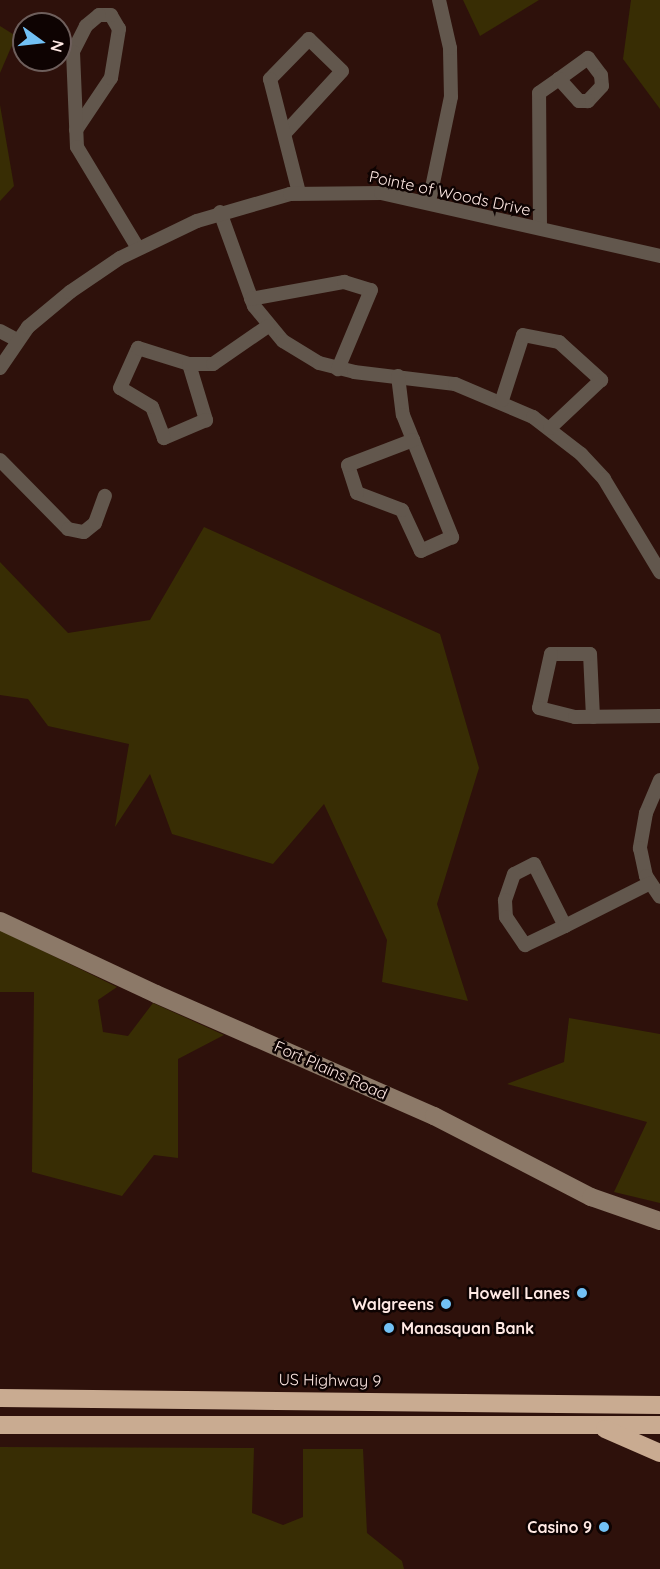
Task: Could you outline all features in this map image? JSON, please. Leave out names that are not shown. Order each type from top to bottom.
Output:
[{"type":"highway","name":"US Highway 9","points":[[0,1398],[660,1405]]},
{"type":"highway","points":[[0,1425],[660,1425]]},
{"type":"highway","points":[[592,1425],[660,1453]]},
{"type":"street","points":[[429,202],[451,97],[450,48],[439,0]]},
{"type":"street","points":[[76,130],[111,78],[118,29],[111,15],[99,15],[86,26],[73,52],[76,130],[77,147],[138,248]]},
{"type":"street","points":[[285,133],[342,71],[309,39],[270,79],[299,193]]},
{"type":"street","points":[[540,228],[539,93],[559,79]]},
{"type":"street","name":"Pointe of Woods Drive","points":[[0,368],[17,340],[70,292],[138,248],[220,212],[299,193],[356,191],[429,202],[660,256]]},
{"type":"street","points":[[220,212],[251,299],[268,326],[297,351],[338,369],[455,384],[502,400],[549,428],[604,478],[660,572]]},
{"type":"street","points":[[251,299],[344,282],[371,290],[338,369]]},
{"type":"street","points":[[189,364],[206,420],[164,438],[152,407],[120,388],[138,348],[189,364],[213,364],[268,326]]},
{"type":"street","points":[[0,331],[17,340]]},
{"type":"street","points":[[502,400],[523,335],[559,342],[601,380],[549,428]]},
{"type":"street","points":[[398,376],[403,415],[452,537],[422,551],[402,510],[357,494],[348,465],[413,440]]},
{"type":"street","points":[[0,460],[68,529],[84,532],[95,523],[105,496]]},
{"type":"street","points":[[646,547],[660,542]]},
{"type":"street","points":[[593,717],[591,654],[551,654],[539,708],[575,717],[593,717],[660,716]]},
{"type":"street","points":[[660,780],[644,821],[640,848],[650,883],[660,897]]},
{"type":"street","points":[[565,926],[534,864],[514,874],[505,900],[506,917],[525,945],[565,926],[650,883]]},
{"type":"street","name":"Fort Plains Road","points":[[0,921],[156,994],[434,1116],[591,1197],[660,1221]]},
{"type":"shaded area","points":[[463,0],[539,0],[480,36]]},
{"type":"shaded area","points":[[631,0],[660,0],[660,109],[623,59]]},
{"type":"shaded area","points":[[0,26],[12,34],[12,45],[0,73]]},
{"type":"shaded area","points":[[0,105],[14,186],[0,201]]},
{"type":"shaded area","points":[[204,527],[440,634],[479,768],[437,904],[468,1001],[382,982],[387,940],[324,804],[273,864],[172,834],[150,774],[115,827],[129,744],[48,726],[28,699],[0,695],[0,562],[68,633],[150,620]]},
{"type":"shaded area","points":[[0,930],[117,987],[98,1000],[103,1032],[128,1036],[153,1003],[224,1035],[178,1059],[178,1158],[154,1155],[122,1196],[32,1172],[34,992],[0,992]]},
{"type":"shaded area","points":[[569,1018],[660,1034],[660,1203],[614,1192],[647,1122],[507,1084],[564,1062]]},
{"type":"shaded area","points":[[0,1447],[254,1448],[252,1513],[283,1525],[303,1517],[303,1449],[363,1449],[367,1533],[402,1561],[404,1569],[0,1569]]},
{"type":"place","name":"Howell Lanes","points":[[582,1293]]},
{"type":"place","name":"Walgreens","points":[[446,1304]]},
{"type":"place","name":"Manasquan Bank","points":[[389,1328]]},
{"type":"place","name":"Casino 9","points":[[604,1527]]}]
